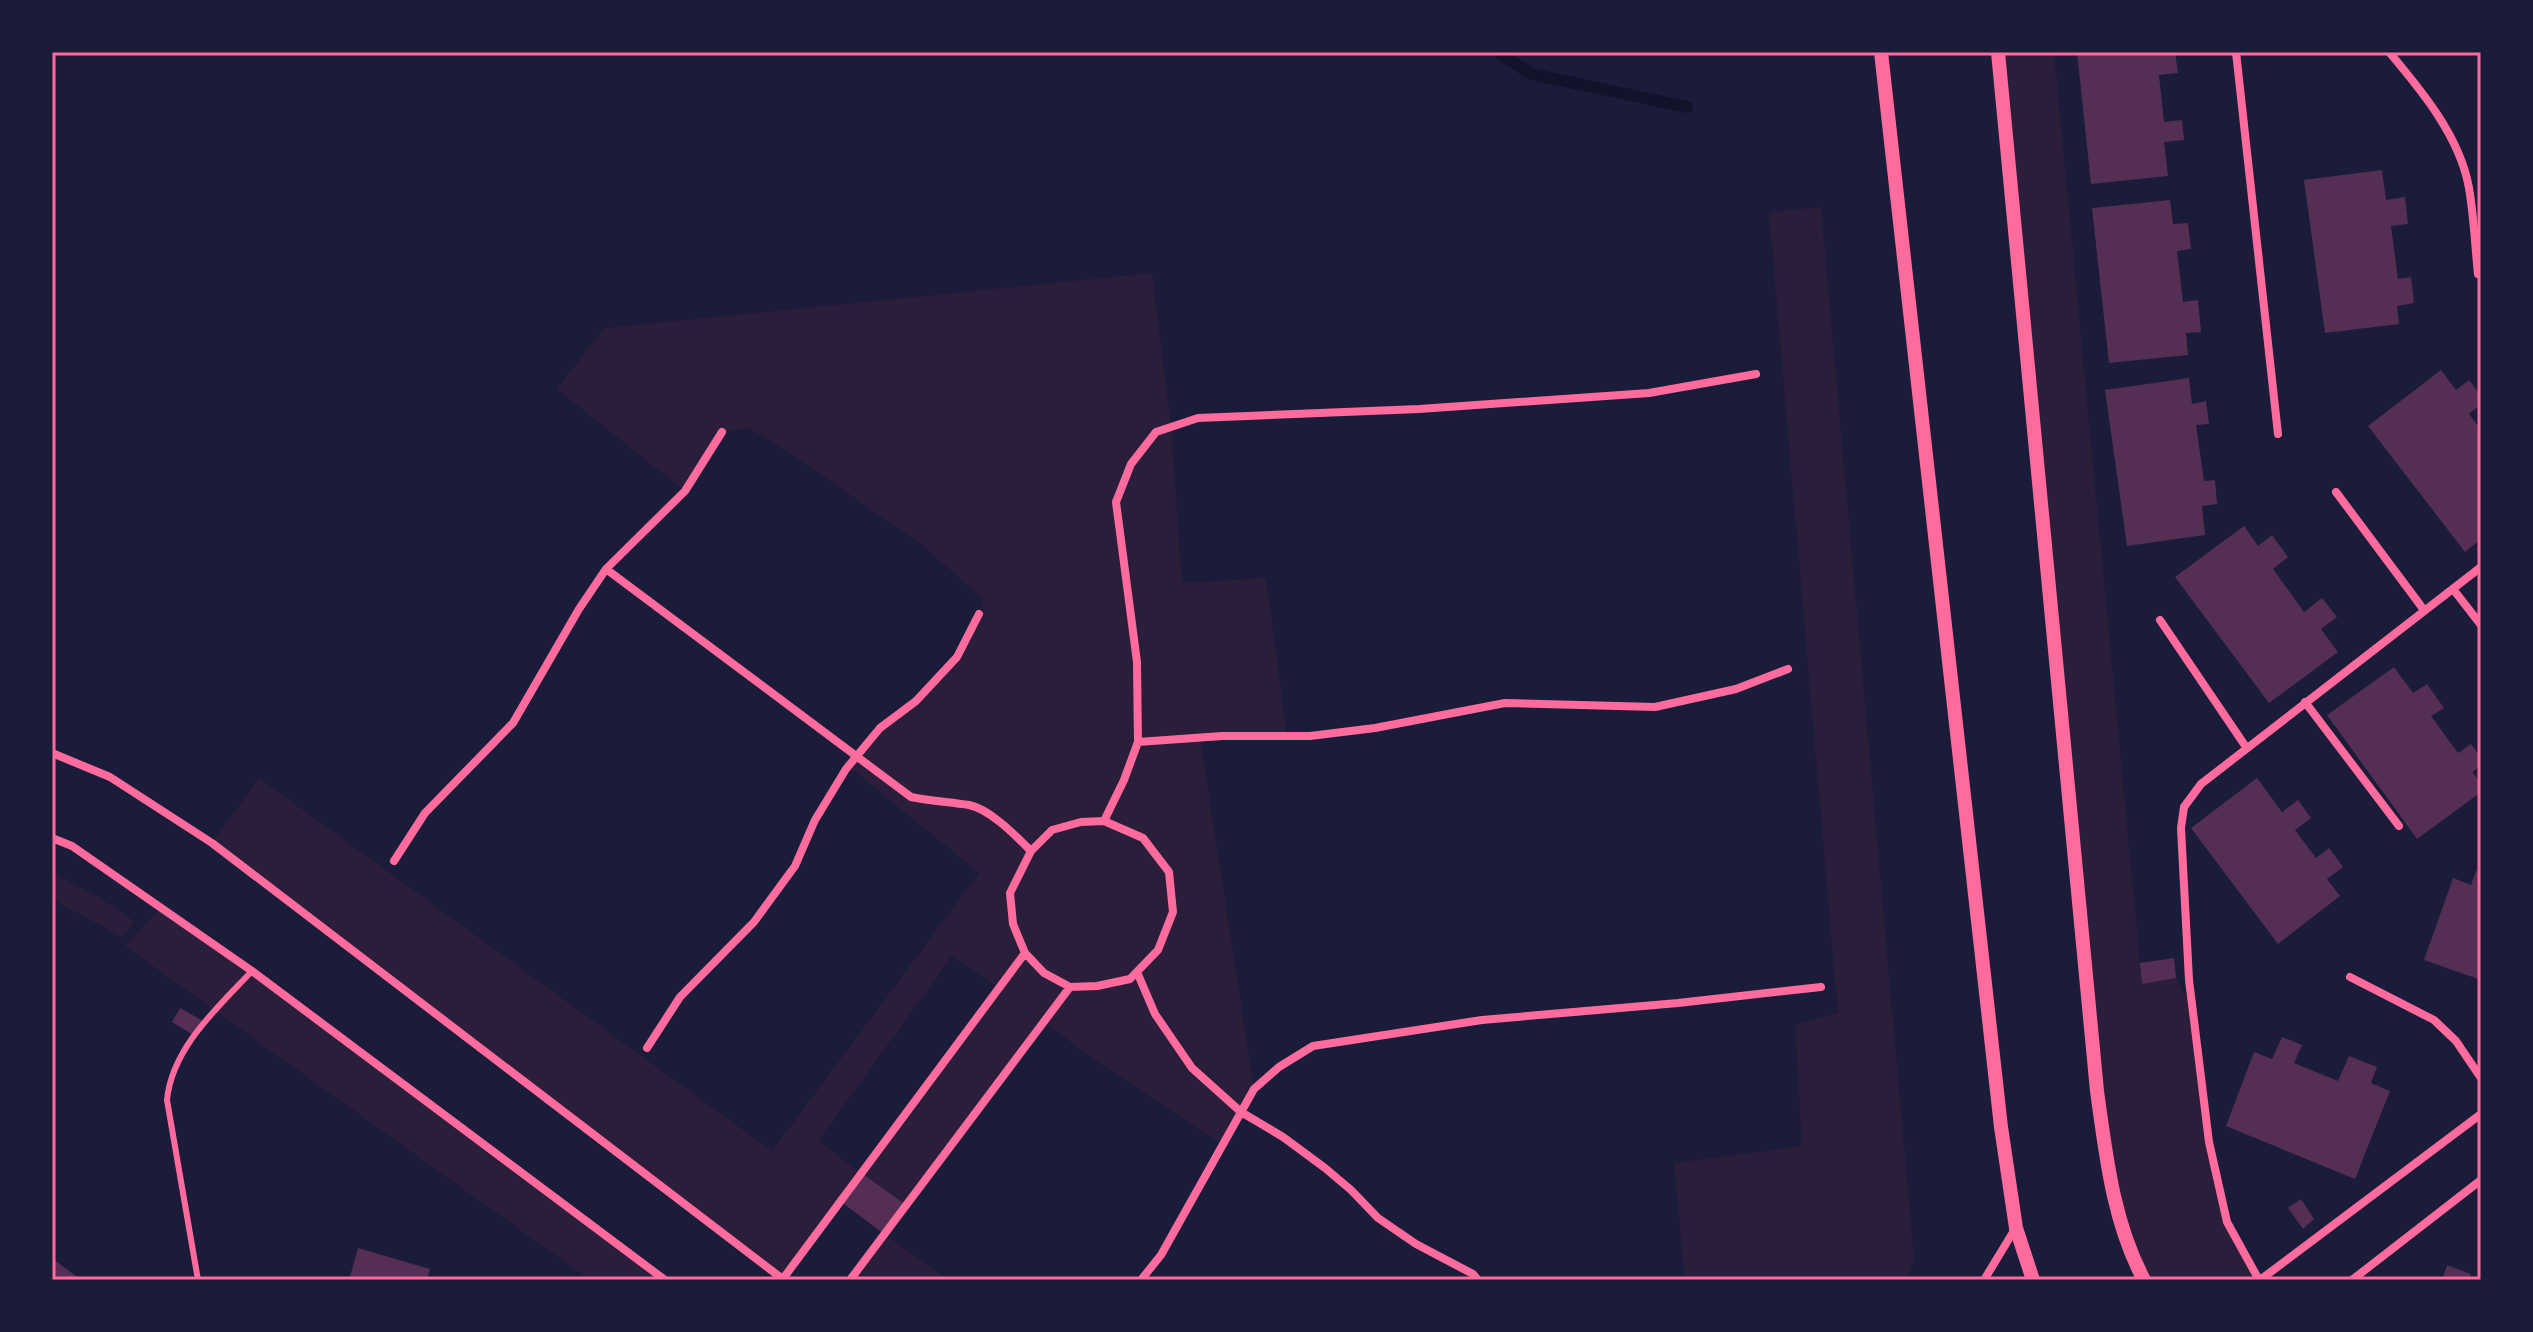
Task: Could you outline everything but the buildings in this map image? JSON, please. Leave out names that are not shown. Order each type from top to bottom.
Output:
[{"type":"street","points":[[1881,52],[1987,1001],[2016,1228],[2033,1280]]},
{"type":"street","points":[[1998,52],[2097,1091],[2108,1173],[2130,1253],[2144,1280]]},
{"type":"street","points":[[2236,52],[2278,434]]},
{"type":"street","points":[[2389,52],[2448,132],[2460,158],[2469,187],[2478,274]]},
{"type":"street","points":[[1104,821],[1138,742],[1137,662],[1116,502],[1131,464],[1156,432],[1198,418],[1419,409],[1649,393],[1756,374]]},
{"type":"street","points":[[394,861],[425,813],[513,723],[579,609],[606,569],[685,491],[722,432]]},
{"type":"street","points":[[2336,492],[2424,610]]},
{"type":"street","points":[[2481,567],[2201,784],[2184,807],[2181,828],[2189,980],[2209,1142],[2227,1222],[2260,1280],[2481,1114]]},
{"type":"street","points":[[606,569],[858,754],[911,797],[972,805],[1005,826],[1031,851]]},
{"type":"street","points":[[2453,589],[2481,625]]},
{"type":"street","points":[[647,1048],[680,997],[754,922],[795,866],[815,820],[846,769],[880,728],[916,701],[957,657],[979,614]]},
{"type":"street","points":[[2160,620],[2246,747]]},
{"type":"street","points":[[1138,742],[1222,736],[1310,736],[1375,728],[1505,703],[1655,707],[1736,689],[1788,669]]},
{"type":"street","points":[[2305,702],[2399,826]]},
{"type":"street","points":[[52,753],[110,777],[212,843],[783,1280],[1025,953]]},
{"type":"street","points":[[1104,821],[1143,838],[1169,872],[1173,912],[1158,950],[1130,979],[1097,986],[1070,987],[1044,973],[1025,953],[1013,924],[1010,893],[1031,851],[1052,830],[1081,822],[1104,821]]},
{"type":"street","points":[[52,838],[72,846],[252,971],[665,1280]]},
{"type":"street","points":[[1137,972],[1155,1014],[1192,1068],[1241,1112],[1283,1137],[1325,1168],[1378,1218],[1416,1244],[1473,1274],[1478,1280]]},
{"type":"street","points":[[2350,977],[2434,1020],[2456,1041],[2481,1078]]},
{"type":"street","points":[[850,1280],[1070,987]]},
{"type":"street","points":[[1141,1280],[1161,1255],[1254,1089],[1279,1067],[1313,1046],[1482,1020],[1694,1002],[1821,987]]},
{"type":"street","points":[[2352,1280],[2481,1180]]},
{"type":"street","points":[[1984,1280],[2016,1228]]},
{"type":"lane","points":[[198,1280],[167,1100],[169,1081],[177,1063],[205,1022],[252,971]]},
{"type":"shaded area","points":[[1998,52],[2054,52],[2142,984],[2176,978],[2194,1011],[2209,1142],[2227,1222],[2259,1280],[2144,1280],[2108,1173]]},
{"type":"shaded area","points":[[1821,207],[1914,1259],[1905,1280],[1685,1280],[1674,1163],[1802,1146],[1795,1025],[1838,1013],[1769,212]]},
{"type":"shaded area","points":[[1152,273],[1171,427],[1182,583],[1266,578],[1287,737],[1200,738],[1254,1089],[1224,1146],[1044,1022],[906,1205],[860,1173],[783,1279],[212,843],[259,778],[772,1151],[979,873],[848,766],[880,728],[916,701],[957,657],[979,614],[983,599],[920,543],[748,428],[722,432],[685,491],[557,389],[604,328]],"holes":[[[952,956],[998,988],[860,1172],[818,1141]]]},
{"type":"shaded area","points":[[52,873],[95,895],[134,921],[122,937],[52,899]]},
{"type":"shaded area","points":[[162,907],[665,1280],[590,1280],[125,946]]},
{"type":"shaded area","points":[[884,1234],[948,1280],[850,1280]]},
{"type":"waterway","points":[[1498,52],[1531,74],[1687,107]]}]
